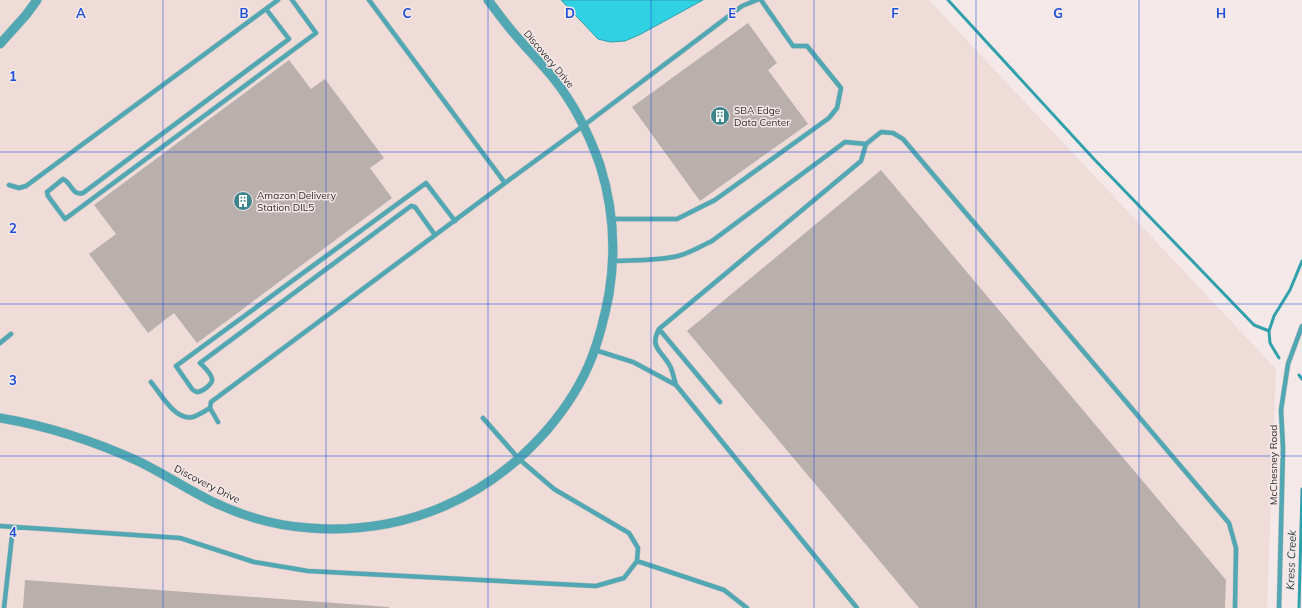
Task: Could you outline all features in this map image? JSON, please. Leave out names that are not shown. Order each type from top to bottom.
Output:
[{"type":"street","points":[[0,44],[26,15],[37,0]]},
{"type":"street","name":"Discovery Drive","points":[[0,418],[49,430],[111,450],[141,463],[211,501],[236,512],[281,524],[307,528],[352,529],[377,526],[423,515],[461,498],[489,482],[519,459],[531,448],[566,407],[592,358],[602,327],[612,277],[611,219],[606,186],[599,165],[573,106],[555,80],[514,34],[488,0]]},
{"type":"lane","points":[[9,185],[19,188],[26,186],[278,0]]},
{"type":"lane","points":[[266,9],[289,39],[80,194],[75,192],[64,180],[50,189],[47,192],[48,196],[65,219],[316,33],[292,0]]},
{"type":"lane","points":[[369,0],[505,183]]},
{"type":"lane","points":[[218,422],[210,408],[211,402],[742,6],[757,0]]},
{"type":"lane","points":[[611,219],[677,219],[715,200],[829,118],[836,108],[841,88],[807,46],[793,46],[761,0]]},
{"type":"lane","points":[[857,608],[676,384],[670,366],[656,347],[656,335],[659,329],[861,161],[866,144],[881,132],[892,133],[903,139],[1230,523],[1236,548],[1235,608]]},
{"type":"lane","points":[[612,261],[663,259],[679,256],[694,250],[712,241],[845,142],[866,144]]},
{"type":"lane","points":[[435,235],[415,207],[411,206],[200,362],[212,377],[212,380],[210,384],[200,392],[192,389],[176,366],[426,183],[455,221]]},
{"type":"lane","name":"McChesney Road","points":[[1279,608],[1284,448],[1281,410],[1288,364],[1302,326]]},
{"type":"lane","points":[[659,329],[720,402]]},
{"type":"lane","points":[[0,343],[11,334]]},
{"type":"lane","points":[[595,350],[632,362],[676,384]]},
{"type":"lane","points":[[151,382],[174,412],[180,415],[192,417],[210,408]]},
{"type":"lane","points":[[0,526],[180,538],[254,562],[308,571],[596,586],[624,578],[637,561],[638,548],[629,533],[554,489],[519,459],[483,418]]},
{"type":"lane","points":[[4,608],[13,527]]},
{"type":"lane","points":[[637,561],[724,590],[747,608]]},
{"type":"shaded area","points":[[0,0],[929,0],[1276,369],[1267,608],[0,608]]},
{"type":"water","points":[[561,0],[703,0],[641,34],[625,41],[610,42],[598,39]]},
{"type":"building","name":"SBA Edge Data Center","points":[[748,23],[777,63],[768,70],[808,124],[700,201],[632,107]]},
{"type":"building","name":"Amazon Delivery Station DIL5","points":[[289,60],[311,89],[325,79],[384,158],[370,168],[392,198],[197,343],[174,313],[148,333],[89,254],[116,234],[94,205]]},
{"type":"building","points":[[881,170],[1226,580],[1225,608],[919,608],[687,331]]},
{"type":"building","points":[[25,580],[389,607],[389,608],[23,608]]},
{"type":"waterway","points":[[948,0],[1093,158],[1254,325],[1269,331]]},
{"type":"waterway","name":"Kress Creek","points":[[1279,358],[1270,343],[1269,331],[1274,316],[1290,290],[1302,261]]},
{"type":"waterway","name":"Kress Creek","points":[[1299,375],[1302,379]]},
{"type":"waterway","name":"Kress Creek","points":[[1299,608],[1302,489]]},
{"type":"place","name":"SBA Edge Data Center","points":[[720,116]]},
{"type":"place","name":"Amazon Delivery Station DIL5","points":[[243,201]]}]
